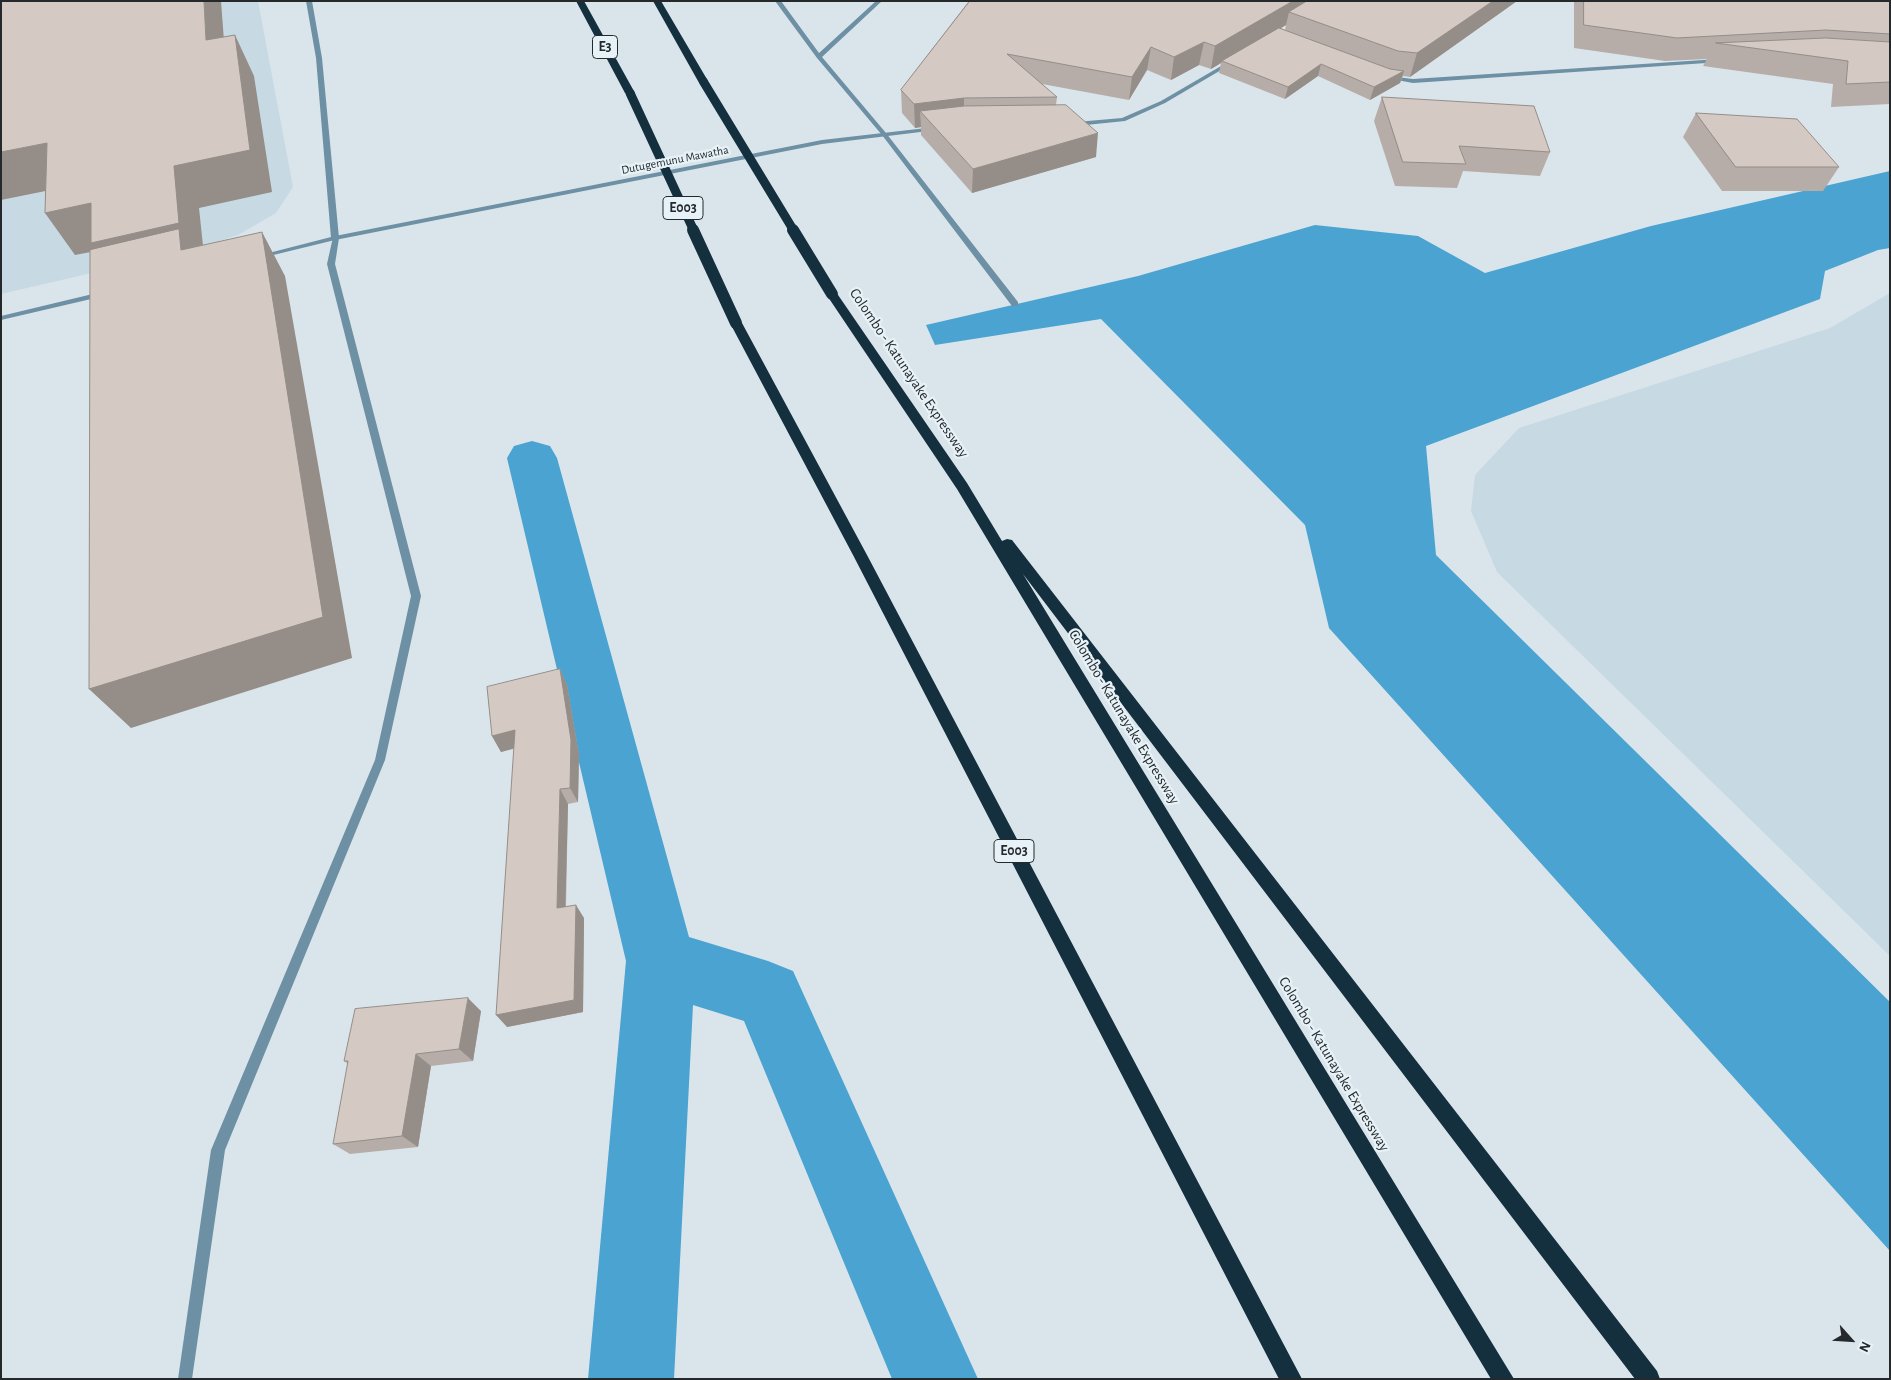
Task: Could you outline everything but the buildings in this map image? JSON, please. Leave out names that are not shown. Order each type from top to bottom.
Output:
[{"type":"highway","name":"E3","points":[[580,1],[630,93]]},
{"type":"highway","name":"Colombo - Katunayake Expressway","points":[[657,1],[703,81],[832,294],[962,486],[1503,1379]]},
{"type":"highway","name":"E003","points":[[630,93],[736,323],[864,563],[1291,1379]]},
{"type":"highway","points":[[962,486],[1649,1379]]},
{"type":"street","points":[[185,1379],[218,1150],[380,760],[416,596],[331,264],[335,238],[319,58],[308,1]]},
{"type":"street","points":[[778,1],[818,57],[884,134],[1015,304]]},
{"type":"street","points":[[818,57],[879,1]]},
{"type":"street","points":[[1071,124],[1123,120],[1164,102],[1236,60]]},
{"type":"street","points":[[1380,74],[1389,78],[1413,81],[1729,60]]},
{"type":"street","name":"Dutugemunu Mawatha","points":[[249,258],[335,238],[822,142],[946,128]]},
{"type":"street","points":[[1,318],[106,293]]},
{"type":"shaded area","points":[[1,1],[258,1],[293,187],[276,213],[238,235],[191,250],[1,294]]},
{"type":"shaded area","points":[[1890,293],[1890,956],[1497,572],[1471,511],[1475,475],[1519,428],[1830,328]]},
{"type":"water","points":[[1890,171],[1890,248],[1878,250],[1825,271],[1820,299],[1426,446],[1436,555],[1890,1002],[1890,1251],[1329,628],[1305,525],[1101,319],[935,345],[926,325],[1138,276],[1315,225],[1418,236],[1485,273],[1651,226]]},
{"type":"waterway","points":[[532,458],[661,961]]},
{"type":"waterway","points":[[631,1379],[661,961]]},
{"type":"waterway","points":[[661,961],[768,995],[935,1379]]}]
